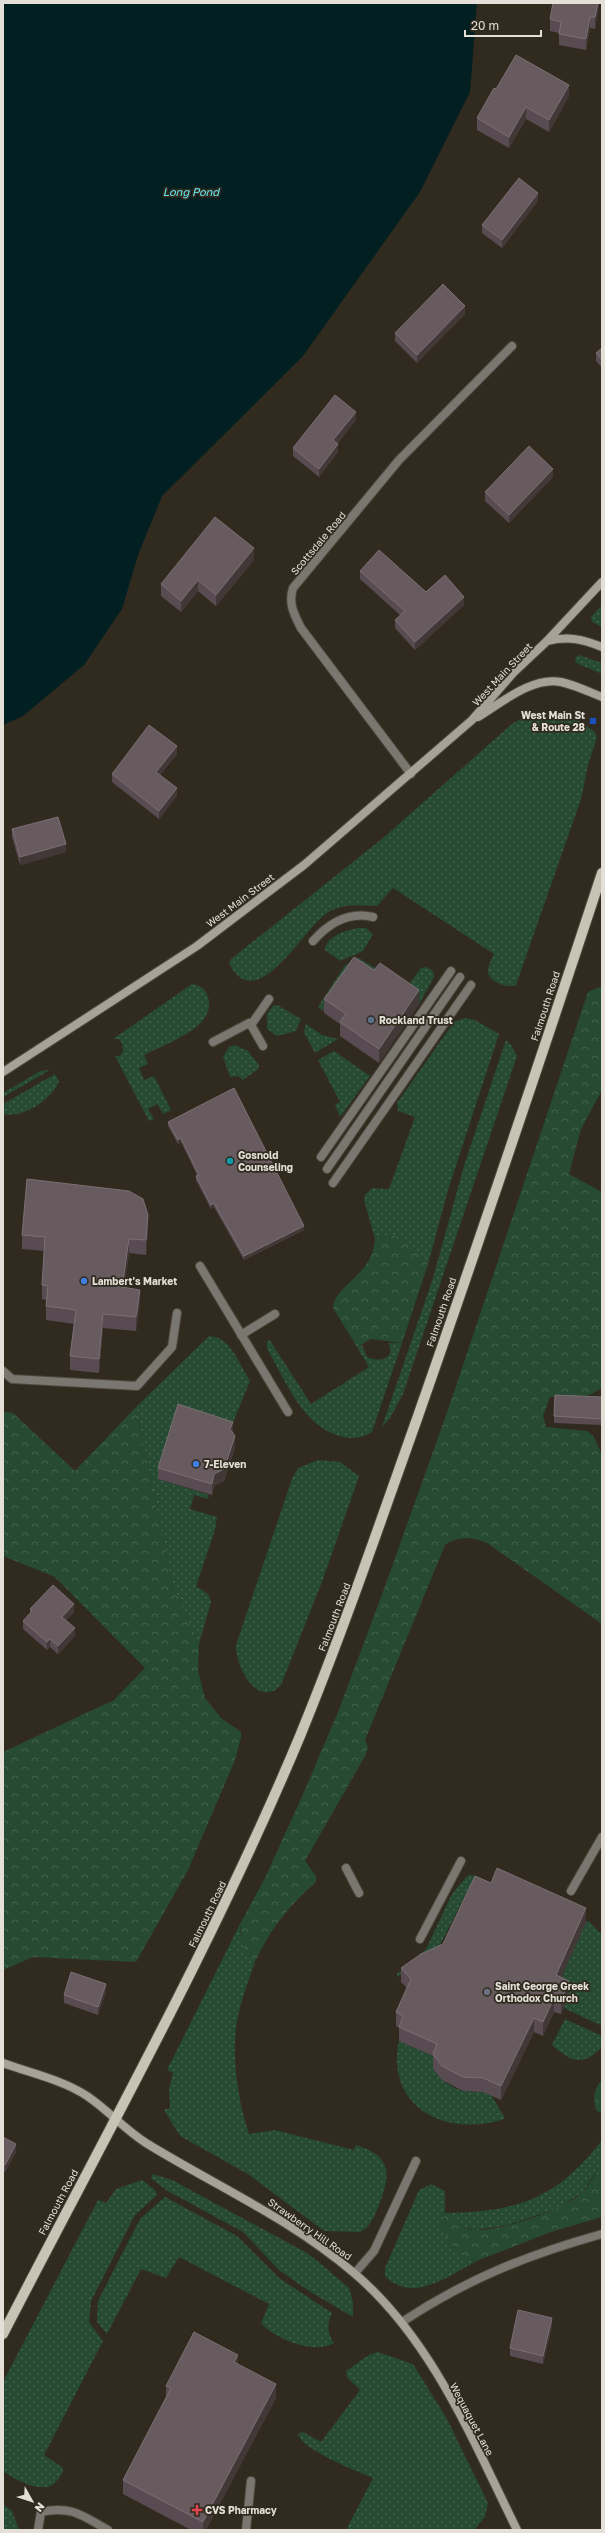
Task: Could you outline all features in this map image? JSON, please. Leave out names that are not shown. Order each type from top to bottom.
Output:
[{"type":"main road","name":"West Main Street","points":[[3,1072],[197,946],[304,865],[472,720],[514,672],[546,642],[602,582]]},
{"type":"main road","name":"West Main Street","points":[[546,642],[563,637],[573,638],[602,647]]},
{"type":"main road","name":"West Main Street","points":[[472,720],[523,691],[544,683],[562,682],[602,697]]},
{"type":"main road","name":"Falmouth Road","points":[[3,2334],[81,2183],[117,2119],[236,1881],[299,1738],[355,1598],[484,1229],[602,873]]},
{"type":"main road","name":"Strawberry Hill Road","points":[[3,2063],[86,2095],[145,2142],[265,2210],[318,2245],[355,2273],[402,2322]]},
{"type":"main road","name":"Wequaquet Lane","points":[[402,2322],[450,2400],[517,2530]]},
{"type":"street","name":"Scottsdale Road","points":[[411,774],[301,628],[291,604],[290,596],[293,588],[399,460],[512,346]]},
{"type":"street","points":[[313,941],[328,926],[339,920],[358,915],[373,917]]},
{"type":"street","points":[[321,1157],[451,971]]},
{"type":"street","points":[[327,1169],[460,977]]},
{"type":"street","points":[[333,1184],[471,985]]},
{"type":"street","points":[[263,1046],[251,1025],[269,999]]},
{"type":"street","points":[[213,1042],[249,1023]]},
{"type":"street","points":[[200,1266],[288,1412]]},
{"type":"street","points":[[3,1371],[12,1379],[137,1386],[172,1347],[177,1313]]},
{"type":"street","points":[[241,1335],[275,1314]]},
{"type":"street","points":[[572,1891],[602,1837]]},
{"type":"street","points":[[420,1939],[461,1861]]},
{"type":"street","points":[[346,1868],[359,1893]]},
{"type":"street","points":[[355,2273],[374,2251],[416,2161]]},
{"type":"street","points":[[402,2322],[424,2308],[495,2270],[545,2250],[602,2234]]},
{"type":"street","points":[[246,2530],[252,2481]]},
{"type":"street","points":[[38,2530],[41,2512],[61,2508],[77,2513],[108,2530]]},
{"type":"green space","points":[[602,605],[602,627],[592,622],[591,617]]},
{"type":"green space","points":[[579,655],[602,663],[602,674],[576,663],[575,658]]},
{"type":"green space","points":[[554,712],[578,720],[595,732],[597,737],[588,765],[581,799],[516,985],[509,986],[500,984],[489,976],[488,968],[494,954],[393,888],[377,906],[345,906],[327,913],[317,922],[279,965],[265,976],[252,981],[240,977],[229,963],[231,959],[383,838],[513,723],[531,714]]},
{"type":"green space","points":[[366,928],[373,934],[363,951],[340,961],[325,950],[326,945],[333,937],[349,930]]},
{"type":"green space","points":[[359,958],[383,973],[325,1012],[318,1007],[345,965]]},
{"type":"green space","points":[[427,967],[433,971],[434,977],[419,1004],[393,986],[407,987],[421,968]]},
{"type":"green space","points":[[192,984],[198,985],[207,994],[209,1008],[205,1017],[198,1026],[188,1033],[144,1055],[148,1064],[139,1068],[144,1080],[154,1076],[171,1110],[163,1114],[157,1104],[148,1109],[154,1119],[149,1121],[115,1056],[120,1056],[123,1051],[122,1043],[119,1039],[113,1039]]},
{"type":"green space","points":[[602,986],[602,1090],[581,1129],[569,1174],[602,1192],[602,1388],[586,1397],[550,1397],[543,1416],[546,1427],[587,1431],[594,1437],[602,1455],[602,1624],[487,1543],[466,1538],[455,1540],[445,1545],[365,1740],[368,1747],[365,1756],[305,1861],[316,1876],[316,1882],[297,1899],[281,1919],[255,1962],[244,1948],[240,1924],[265,1878],[338,1712],[450,1404],[588,992]]},
{"type":"green space","points":[[274,1005],[279,1006],[301,1019],[296,1031],[277,1036],[267,1029],[267,1014]]},
{"type":"green space","points":[[464,1018],[475,1020],[499,1034],[448,1190],[428,1264],[411,1245],[400,1238],[385,1237],[375,1239],[364,1200],[365,1195],[372,1188],[389,1189],[415,1117],[398,1111],[397,1103],[454,1022]]},
{"type":"green space","points":[[306,1024],[322,1035],[338,1039],[315,1053],[304,1032]]},
{"type":"green space","points":[[506,1040],[512,1046],[517,1056],[403,1394],[390,1418],[382,1427],[433,1278],[464,1166]]},
{"type":"green space","points":[[235,1045],[248,1051],[259,1065],[258,1069],[243,1080],[238,1076],[230,1077],[223,1057],[229,1047]]},
{"type":"green space","points":[[334,1051],[370,1076],[340,1117],[335,1105],[340,1102],[318,1060]]},
{"type":"green space","points":[[50,1070],[3,1097],[3,1093],[40,1071]]},
{"type":"green space","points":[[55,1074],[59,1081],[50,1095],[43,1101],[19,1114],[3,1114],[3,1104]]},
{"type":"green space","points":[[387,1235],[406,1241],[415,1248],[428,1264],[402,1343],[371,1339],[357,1347],[333,1308],[335,1300],[340,1292],[361,1271],[367,1262],[372,1252],[375,1239]]},
{"type":"green space","points":[[209,1336],[223,1341],[229,1346],[234,1352],[250,1381],[229,1432],[158,1479],[209,1495],[208,1499],[194,1495],[190,1509],[217,1517],[215,1530],[196,1586],[208,1594],[211,1602],[199,1644],[173,1587],[136,1407]]},
{"type":"green space","points":[[269,1339],[311,1404],[369,1367],[357,1347],[362,1345],[367,1357],[372,1359],[381,1359],[388,1356],[390,1352],[388,1343],[402,1343],[372,1432],[361,1437],[347,1438],[329,1432],[317,1424],[306,1414],[289,1389],[267,1349],[267,1342]]},
{"type":"green space","points":[[136,1407],[173,1587],[199,1644],[198,1671],[205,1698],[221,1718],[241,1732],[241,1737],[235,1760],[188,1870],[136,1962],[33,1957],[3,1970],[3,1749],[5,1751],[114,1700],[145,1668],[55,1577],[3,1556],[3,1411],[13,1413],[75,1471]]},
{"type":"green space","points":[[318,1460],[340,1462],[359,1476],[322,1582],[281,1685],[272,1691],[264,1692],[256,1689],[244,1673],[239,1664],[236,1645],[292,1479],[298,1468]]},
{"type":"green space","points":[[469,1875],[475,1876],[479,1884],[472,1882],[437,1951],[397,1977],[397,1974],[426,1949],[452,1894]]},
{"type":"green space","points":[[589,1921],[602,1935],[602,2026],[564,2008],[569,1995],[556,1989],[586,1922]]},
{"type":"green space","points":[[240,1924],[241,1936],[255,1962],[245,1991],[235,2034],[235,2063],[239,2093],[249,2134],[275,2130],[354,2150],[356,2145],[368,2149],[376,2155],[386,2168],[386,2184],[372,2220],[364,2230],[360,2232],[324,2231],[248,2174],[180,2136],[164,2110],[170,2108],[169,2089],[173,2073],[167,2070]]},
{"type":"green space","points":[[565,2019],[602,2036],[602,2047],[589,2058],[583,2060],[571,2058],[559,2051],[552,2045]]},
{"type":"green space","points":[[399,2041],[437,2058],[433,2069],[442,2080],[455,2088],[463,2091],[483,2092],[491,2095],[504,2116],[504,2119],[483,2124],[462,2124],[442,2120],[425,2112],[411,2100],[401,2084],[397,2064]]},
{"type":"green space","points":[[602,2080],[602,2114],[596,2110],[594,2098],[595,2091]]},
{"type":"green space","points":[[602,2140],[602,2162],[583,2192],[559,2208],[508,2225],[476,2230],[458,2226],[445,2213],[494,2209],[514,2205],[534,2198],[552,2189],[569,2176]]},
{"type":"green space","points":[[602,2162],[602,2217],[551,2232],[479,2260],[469,2261],[451,2245],[441,2226],[445,2213],[455,2222],[471,2230],[501,2227],[532,2218],[573,2200],[582,2193]]},
{"type":"green space","points":[[153,2174],[172,2180],[307,2253],[349,2288],[353,2302],[353,2317],[309,2291],[279,2270],[243,2232],[166,2190],[151,2178]]},
{"type":"green space","points":[[142,2180],[155,2190],[157,2195],[135,2215],[91,2301],[89,2322],[103,2341],[44,2455],[62,2467],[63,2470],[54,2484],[47,2487],[32,2486],[3,2471],[3,2382],[98,2200],[106,2203],[116,2189]]},
{"type":"green space","points":[[431,2184],[445,2191],[445,2213],[441,2226],[451,2245],[469,2261],[479,2260],[444,2279],[420,2287],[408,2288],[396,2284],[385,2276],[385,2268],[419,2190]]},
{"type":"green space","points":[[165,2197],[237,2236],[279,2278],[332,2313],[328,2328],[334,2343],[316,2347],[295,2344],[285,2340],[267,2329],[261,2323],[269,2304],[179,2257],[166,2278],[141,2269],[107,2334],[97,2322],[98,2301],[140,2219]]},
{"type":"green space","points":[[378,2352],[413,2364],[447,2419],[488,2503],[485,2517],[474,2530],[346,2530],[373,2478],[319,2453],[309,2447],[298,2434],[303,2432],[321,2442],[360,2390],[347,2377],[346,2371],[369,2355]]},
{"type":"green space","points":[[3,2504],[12,2511],[19,2530],[3,2530]]},
{"type":"water","name":"Long Pond","points":[[3,3],[477,3],[470,92],[420,192],[303,356],[162,496],[138,555],[122,609],[84,665],[23,716],[3,725]]},
{"type":"building","points":[[553,3],[598,3],[595,17],[590,17],[586,39],[559,34],[561,22],[550,19]]},
{"type":"building","points":[[516,55],[569,85],[549,120],[526,107],[509,137],[477,118],[494,88],[496,89]]},
{"type":"building","points":[[519,178],[538,193],[502,240],[482,225]]},
{"type":"building","points":[[443,284],[465,306],[417,355],[395,333]]},
{"type":"building","points":[[602,348],[602,360],[596,353]]},
{"type":"building","points":[[335,395],[356,412],[333,440],[338,444],[319,469],[293,448]]},
{"type":"building","points":[[529,446],[553,469],[509,515],[485,492]]},
{"type":"building","points":[[215,517],[254,548],[216,595],[198,580],[181,601],[161,584]]},
{"type":"building","points":[[379,550],[426,592],[445,575],[464,597],[415,642],[395,620],[405,611],[360,571]]},
{"type":"building","points":[[149,725],[177,746],[156,772],[177,788],[159,811],[112,774]]},
{"type":"building","points":[[58,817],[66,844],[20,857],[12,829]]},
{"type":"building","name":"Rockland Trust","points":[[354,957],[374,970],[380,963],[419,990],[379,1049],[340,1022],[346,1014],[324,999]]},
{"type":"building","name":"Gosnold Counseling","points":[[234,1088],[304,1226],[244,1256],[214,1203],[211,1205],[196,1176],[199,1175],[181,1138],[178,1140],[168,1122]]},
{"type":"building","name":"Lambert's Market","points":[[27,1179],[129,1191],[143,1199],[148,1215],[146,1240],[129,1239],[122,1287],[140,1290],[136,1317],[103,1314],[99,1359],[70,1356],[76,1310],[46,1306],[48,1286],[42,1285],[45,1237],[22,1235]]},
{"type":"building","points":[[555,1395],[602,1397],[602,1419],[554,1416]]},
{"type":"building","name":"7-Eleven","points":[[178,1404],[233,1422],[230,1429],[235,1436],[224,1469],[214,1474],[212,1484],[158,1468]]},
{"type":"building","points":[[53,1585],[74,1604],[62,1617],[75,1628],[58,1646],[50,1639],[47,1642],[23,1621],[32,1611],[30,1609]]},
{"type":"building","name":"Saint George Greek Orthodox Church","points":[[497,1868],[586,1908],[556,1975],[569,1981],[561,2000],[554,1998],[543,2022],[534,2018],[501,2086],[483,2078],[463,2077],[442,2066],[433,2054],[437,2044],[399,2027],[403,2016],[396,2012],[411,1979],[401,1968],[421,1954],[443,1944],[475,1876],[491,1883]]},
{"type":"building","points":[[71,1972],[106,1984],[98,2007],[64,1995]]},
{"type":"building","points":[[3,2137],[16,2144],[5,2165],[3,2164]]},
{"type":"building","points":[[518,2310],[552,2318],[543,2356],[510,2348]]},
{"type":"building","name":"CVS Pharmacy","points":[[194,2332],[238,2355],[234,2362],[276,2384],[203,2522],[123,2480],[171,2388],[166,2386]]},
{"type":"place","name":"West Main St & Route 28","points":[[593,721]]},
{"type":"place","name":"Rockland Trust","points":[[371,1020]]},
{"type":"place","name":"Gosnold Counseling","points":[[230,1161]]},
{"type":"place","name":"Lambert's Market","points":[[84,1281]]},
{"type":"place","name":"7-Eleven","points":[[196,1464]]},
{"type":"place","name":"Saint George Greek Orthodox Church","points":[[487,1992]]},
{"type":"place","name":"CVS Pharmacy","points":[[197,2510]]}]
